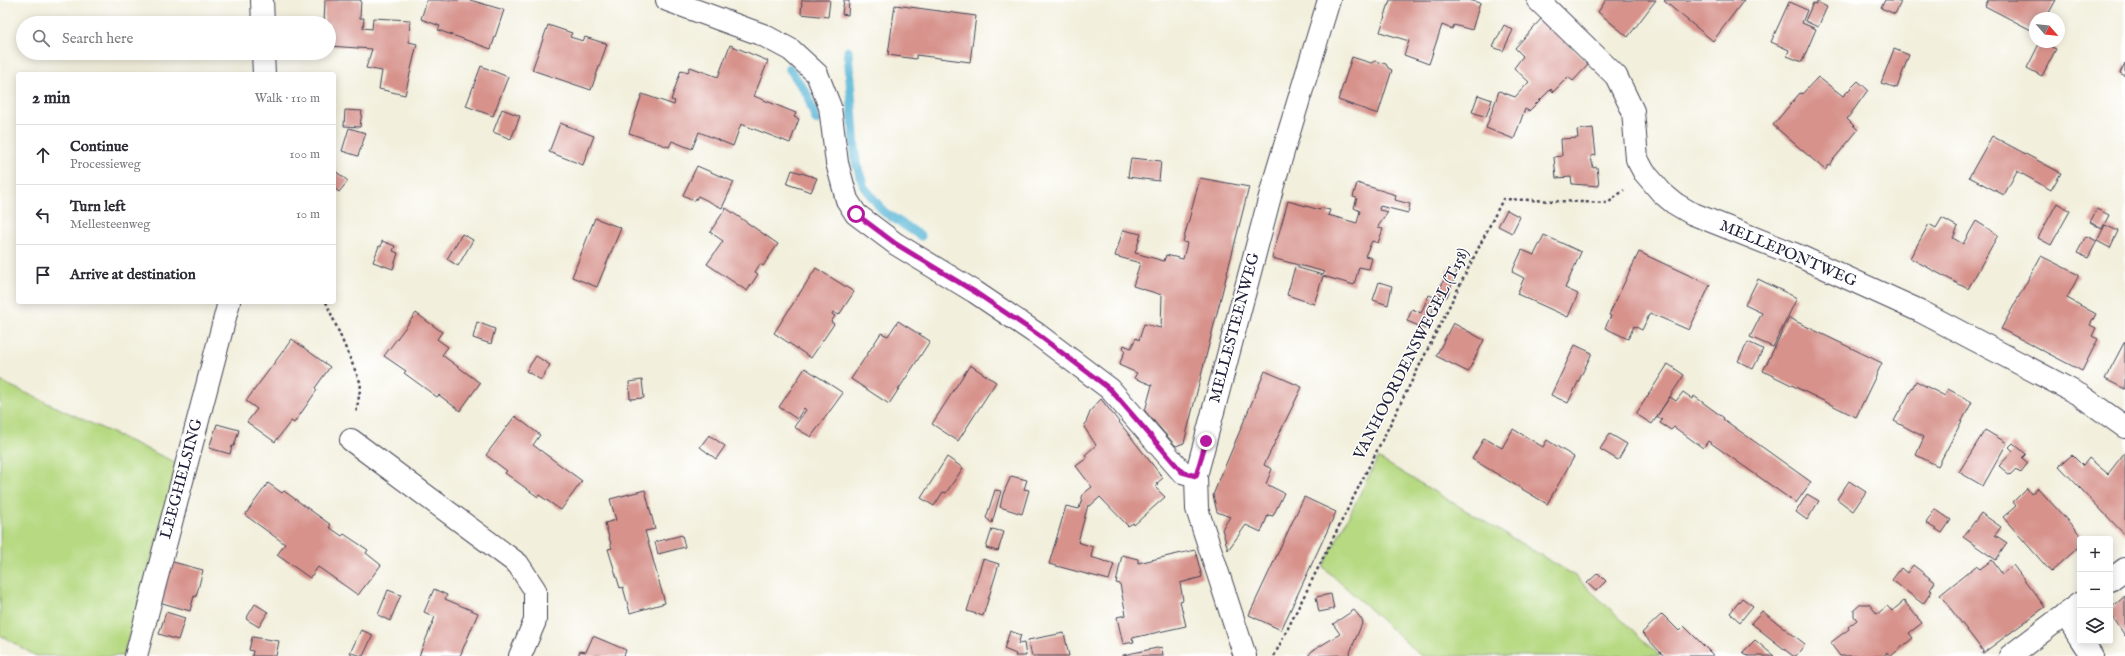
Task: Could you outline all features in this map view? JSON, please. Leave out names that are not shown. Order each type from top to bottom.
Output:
[{"type":"street","points":[[262,0],[262,16]]},
{"type":"street","points":[[667,0],[763,35],[791,50],[817,74],[830,107],[837,163],[847,200],[856,214],[896,244],[975,292],[1031,330],[1101,382],[1110,389],[1182,472],[1196,476]]},
{"type":"street","name":"MELLESTEENWEG","points":[[1245,656],[1196,509],[1196,476],[1275,178],[1329,0]]},
{"type":"street","name":"MELLEPONTWEG","points":[[1538,0],[1616,76],[1633,111],[1637,159],[1644,172],[1662,193],[1692,213],[1799,256],[1920,311],[2080,395],[2125,426]]},
{"type":"street","points":[[264,60],[264,72]]},
{"type":"street","name":"LEEGHELSING","points":[[136,656],[228,304]]},
{"type":"street","points":[[351,440],[518,564],[535,590],[535,621],[520,656]]},
{"type":"street","points":[[2113,578],[2125,569]]},
{"type":"street","points":[[2010,656],[2073,609],[2077,626]]},
{"type":"street","points":[[2084,644],[2092,656]]},
{"type":"path","name":"VANHOORDENSWEGEL (T158)","points":[[1274,656],[1503,199],[1608,203],[1644,172]]},
{"type":"path","points":[[327,304],[361,384],[351,440]]},
{"type":"green space","points":[[0,381],[179,464],[123,656],[36,656],[0,635]]},
{"type":"green space","points":[[1378,458],[1574,575],[1660,656],[1421,656],[1323,567]]},
{"type":"building","points":[[325,0],[361,0],[360,18],[364,18],[363,28],[372,29],[373,18],[410,20],[409,42],[417,44],[405,95],[379,89],[382,71],[366,68],[372,49],[336,46],[336,16],[324,16]]},
{"type":"building","points":[[427,0],[470,0],[504,10],[491,49],[438,30],[440,26],[421,19]]},
{"type":"building","points":[[802,0],[830,0],[828,17],[801,14]]},
{"type":"building","points":[[844,0],[849,0],[848,15],[842,14]]},
{"type":"building","points":[[1390,0],[1469,0],[1480,3],[1472,30],[1454,25],[1452,29],[1442,25],[1429,64],[1404,55],[1409,41],[1380,32]]},
{"type":"building","points":[[1606,0],[1656,0],[1628,37],[1598,12]]},
{"type":"building","points":[[1744,0],[1713,41],[1664,1]]},
{"type":"building","points":[[1885,0],[1897,0],[1901,2],[1895,14],[1881,8]]},
{"type":"building","points":[[1988,0],[2056,0],[2049,12],[2029,12],[2029,29],[1985,6]]},
{"type":"building","points":[[1789,2],[1807,10],[1802,23],[1816,29],[1802,62],[1787,56],[1789,50],[1771,42]]},
{"type":"building","points":[[1817,2],[1827,7],[1818,27],[1805,21],[1813,3],[1816,4]]},
{"type":"building","points":[[895,5],[976,16],[970,62],[916,55],[916,59],[888,55]]},
{"type":"building","points":[[1541,19],[1589,64],[1573,81],[1568,77],[1553,92],[1551,89],[1529,111],[1525,109],[1514,139],[1486,128],[1499,91],[1515,97],[1529,82],[1514,68],[1523,56],[1515,48]]},
{"type":"building","points":[[548,25],[572,33],[570,37],[583,41],[585,37],[607,44],[591,90],[532,70]]},
{"type":"building","points":[[1504,25],[1513,30],[1503,51],[1493,47]]},
{"type":"building","points":[[730,45],[768,61],[754,96],[796,113],[794,117],[799,119],[790,143],[741,124],[733,146],[699,132],[692,149],[672,141],[669,147],[629,133],[642,94],[674,105],[675,101],[671,100],[681,70],[688,72],[690,67],[718,77]]},
{"type":"building","points":[[2037,48],[2056,49],[2042,76],[2027,68]]},
{"type":"building","points":[[1894,49],[1909,55],[1897,88],[1881,83]]},
{"type":"building","points":[[1352,57],[1371,63],[1375,61],[1386,64],[1388,68],[1392,70],[1378,114],[1338,100]]},
{"type":"building","points":[[2125,63],[2125,76],[2120,73]]},
{"type":"building","points":[[481,66],[508,77],[493,116],[466,106]]},
{"type":"building","points":[[1818,77],[1843,96],[1858,81],[1868,90],[1847,119],[1858,130],[1833,160],[1830,166],[1829,165],[1825,170],[1773,125],[1800,93],[1802,94]]},
{"type":"building","points":[[1478,95],[1492,100],[1486,117],[1472,112]]},
{"type":"building","points":[[502,109],[520,116],[511,139],[493,132]]},
{"type":"building","points":[[345,110],[362,111],[360,127],[344,126]]},
{"type":"building","points":[[560,123],[594,136],[583,165],[549,152]]},
{"type":"building","points":[[349,128],[366,133],[358,156],[342,151]]},
{"type":"building","points":[[1593,128],[1596,155],[1591,156],[1593,168],[1597,167],[1599,186],[1572,184],[1571,177],[1556,178],[1554,157],[1562,156],[1561,139],[1578,138],[1577,130]]},
{"type":"building","points":[[1992,136],[2061,173],[2051,190],[2017,171],[2004,195],[1969,177]]},
{"type":"building","points":[[1131,158],[1161,161],[1159,181],[1128,177]]},
{"type":"building","points":[[697,166],[734,182],[722,208],[698,196],[695,201],[683,195]]},
{"type":"building","points":[[792,170],[817,178],[811,192],[787,184]]},
{"type":"building","points":[[336,172],[348,181],[339,192],[336,190]]},
{"type":"building","points":[[1200,178],[1249,187],[1184,443],[1176,446],[1145,411],[1152,385],[1134,378],[1137,373],[1119,365],[1125,351],[1123,349],[1124,345],[1131,348],[1136,338],[1139,340],[1144,324],[1161,328],[1162,295],[1133,286],[1140,263],[1115,256],[1123,230],[1141,234],[1135,253],[1164,261],[1166,255],[1183,259],[1187,243],[1183,242]]},
{"type":"building","points":[[1357,183],[1396,195],[1395,200],[1410,204],[1408,213],[1380,206],[1379,210],[1388,212],[1378,228],[1383,229],[1378,243],[1372,241],[1365,256],[1372,258],[1369,269],[1359,267],[1354,285],[1323,276],[1314,304],[1287,295],[1295,267],[1323,275],[1325,272],[1272,258],[1288,201],[1320,210],[1320,208],[1330,210],[1328,215],[1357,223],[1360,211],[1354,208],[1357,198],[1353,197]]},
{"type":"building","points":[[2057,203],[2070,211],[2051,245],[2038,238]]},
{"type":"building","points":[[726,208],[778,244],[763,266],[760,264],[755,272],[758,274],[747,291],[707,264],[723,241],[710,232]]},
{"type":"building","points":[[2097,209],[2109,215],[2102,229],[2090,222]]},
{"type":"building","points":[[1507,210],[1520,217],[1512,233],[1498,226]]},
{"type":"building","points":[[595,218],[621,228],[597,287],[572,277]]},
{"type":"building","points":[[1942,218],[1958,227],[1953,238],[1963,244],[1976,221],[1998,235],[1968,289],[1910,258],[1929,224],[1936,228]]},
{"type":"building","points":[[2105,225],[2118,231],[2110,248],[2097,241]]},
{"type":"building","points":[[462,234],[473,240],[458,266],[447,259]]},
{"type":"building","points":[[1544,235],[1581,252],[1565,288],[1578,294],[1568,317],[1517,294],[1524,278],[1512,272],[1522,250],[1534,255]]},
{"type":"building","points":[[2086,236],[2097,241],[2088,258],[2077,253]]},
{"type":"building","points":[[382,241],[395,246],[393,251],[398,253],[393,269],[373,262],[379,246],[381,247]]},
{"type":"building","points":[[1639,252],[1710,285],[1689,330],[1650,313],[1642,330],[1634,326],[1628,339],[1605,328],[1611,316],[1609,315]]},
{"type":"building","points":[[2041,256],[2079,275],[2067,298],[2096,314],[2090,325],[2096,328],[2092,336],[2098,339],[2082,371],[2001,329]]},
{"type":"building","points":[[816,268],[854,292],[839,315],[833,312],[832,314],[835,316],[831,322],[834,324],[811,358],[774,333]]},
{"type":"building","points":[[1449,268],[1457,271],[1447,297],[1438,293]]},
{"type":"building","points":[[1758,279],[1797,298],[1773,347],[1750,337],[1762,313],[1745,305]]},
{"type":"building","points":[[1379,282],[1392,286],[1388,305],[1373,300]]},
{"type":"building","points":[[1429,295],[1437,298],[1426,329],[1407,321],[1412,309],[1421,313]]},
{"type":"building","points":[[416,313],[442,332],[437,339],[448,347],[442,355],[480,383],[460,411],[439,395],[437,397],[404,373],[406,371],[384,356]]},
{"type":"building","points":[[1789,318],[1882,363],[1856,417],[1763,371]]},
{"type":"building","points":[[898,321],[930,341],[889,404],[851,379],[881,333],[888,336]]},
{"type":"building","points":[[477,322],[495,329],[491,344],[473,338]]},
{"type":"building","points":[[1453,323],[1484,340],[1468,372],[1436,356]]},
{"type":"building","points":[[292,339],[330,367],[315,388],[317,390],[294,423],[291,421],[275,442],[247,422],[257,409],[246,401]]},
{"type":"building","points":[[2125,341],[2125,389],[2105,379]]},
{"type":"building","points":[[1748,342],[1763,349],[1753,369],[1738,361]]},
{"type":"building","points":[[1575,345],[1592,353],[1568,403],[1551,395]]},
{"type":"building","points":[[536,356],[550,365],[541,380],[526,371]]},
{"type":"building","points":[[1668,364],[1684,375],[1652,424],[1636,414]]},
{"type":"building","points":[[970,365],[996,382],[958,441],[932,424]]},
{"type":"building","points":[[805,368],[843,393],[811,437],[794,427],[806,410],[804,408],[797,419],[779,407]]},
{"type":"building","points":[[1265,371],[1302,387],[1264,465],[1272,469],[1266,484],[1284,493],[1273,516],[1268,515],[1261,532],[1246,525],[1228,550],[1222,529],[1230,517],[1217,512],[1213,495]]},
{"type":"building","points":[[642,380],[644,398],[630,399],[629,382]]},
{"type":"building","points":[[1916,381],[1945,396],[1948,389],[1972,402],[1938,466],[1916,455],[1924,437],[1894,421]]},
{"type":"building","points":[[1683,392],[1693,399],[1694,396],[1724,418],[1723,419],[1811,482],[1796,503],[1708,441],[1703,448],[1674,427],[1671,430],[1660,423],[1662,420],[1657,416],[1670,397],[1676,401]]},
{"type":"building","points":[[1101,399],[1163,478],[1156,484],[1158,485],[1155,487],[1165,497],[1134,525],[1133,523],[1128,526],[1100,497],[1090,506],[1088,505],[1078,542],[1093,547],[1091,557],[1114,564],[1109,580],[1049,564],[1066,506],[1079,509],[1083,494],[1092,487],[1076,466],[1087,458],[1085,455],[1096,445],[1084,427],[1091,410]]},
{"type":"building","points":[[515,416],[540,435],[533,445],[582,481],[561,510],[539,495],[538,497],[505,473],[507,471],[486,455]]},
{"type":"building","points":[[217,424],[239,430],[230,454],[209,448]]},
{"type":"building","points":[[1513,429],[1543,447],[1547,440],[1574,457],[1547,504],[1472,459],[1484,438],[1502,448]]},
{"type":"building","points":[[1985,430],[2007,443],[1983,486],[1959,472]]},
{"type":"building","points":[[1610,434],[1627,444],[1618,460],[1600,449]]},
{"type":"building","points":[[709,435],[725,446],[716,459],[700,447]]},
{"type":"building","points":[[2013,443],[2026,454],[2022,458],[2028,463],[2020,473],[2016,469],[2010,475],[1999,466],[2013,451],[2009,447]]},
{"type":"building","points":[[2125,452],[2125,535],[2059,466],[2072,455],[2083,466],[2089,458],[2108,474]]},
{"type":"building","points":[[947,457],[963,468],[946,493],[943,492],[934,506],[921,498]]},
{"type":"building","points":[[1011,476],[1027,480],[1024,489],[1029,490],[1022,514],[1000,507],[1003,494]]},
{"type":"building","points":[[1849,481],[1866,492],[1853,511],[1837,499]]},
{"type":"building","points":[[268,483],[282,493],[284,491],[331,525],[329,527],[342,536],[344,534],[368,550],[366,553],[381,565],[358,595],[318,567],[310,578],[277,555],[285,544],[245,515]]},
{"type":"building","points":[[2027,488],[2031,494],[2038,488],[2081,536],[2077,536],[2077,549],[2051,572],[2003,517],[2016,506],[2013,502]]},
{"type":"building","points":[[645,490],[655,529],[645,531],[665,603],[630,613],[623,587],[620,588],[608,549],[612,548],[605,523],[616,520],[610,499]]},
{"type":"building","points":[[995,490],[1001,491],[992,523],[986,518]]},
{"type":"building","points":[[1807,494],[1819,501],[1807,520],[1796,512]]},
{"type":"building","points":[[1304,497],[1336,512],[1281,630],[1249,615]]},
{"type":"building","points":[[1935,509],[1951,520],[1942,533],[1926,523]]},
{"type":"building","points":[[1981,513],[2001,527],[1995,535],[2007,543],[1996,560],[1963,537]]},
{"type":"building","points":[[992,529],[1004,532],[998,551],[986,548]]},
{"type":"building","points":[[682,535],[685,547],[658,554],[655,542]]},
{"type":"building","points":[[1195,550],[1202,577],[1180,583],[1183,600],[1180,601],[1186,626],[1132,638],[1134,642],[1123,644],[1117,617],[1126,615],[1120,584],[1116,583],[1122,555],[1138,559],[1138,563]]},
{"type":"building","points":[[983,559],[999,564],[983,616],[967,611]]},
{"type":"building","points":[[1992,560],[2002,574],[2013,565],[2045,607],[1982,654],[1983,651],[1940,595],[1976,566],[1980,569]]},
{"type":"building","points":[[169,561],[203,570],[196,597],[194,596],[190,611],[159,602]]},
{"type":"building","points":[[1913,565],[1935,582],[1930,590],[1932,591],[1923,604],[1892,580],[1901,568],[1907,573]]},
{"type":"building","points":[[1598,573],[1606,581],[1596,591],[1587,583]]},
{"type":"building","points":[[434,589],[447,595],[445,599],[478,613],[460,656],[419,656],[435,617],[424,612]]},
{"type":"building","points":[[388,590],[401,595],[390,621],[378,615]]},
{"type":"building","points":[[1331,594],[1334,609],[1319,612],[1316,597]]},
{"type":"building","points":[[2125,596],[2125,636],[2113,617],[2113,606]]},
{"type":"building","points":[[1742,598],[1753,606],[1740,622],[1730,613]]},
{"type":"building","points":[[1904,601],[1922,623],[1909,633],[1913,638],[1891,656],[1887,653],[1883,656],[1840,656],[1830,643],[1849,629],[1848,627],[1857,620],[1854,616],[1854,610],[1861,604],[1869,604],[1877,614],[1887,606],[1892,611]]},
{"type":"building","points":[[255,604],[268,612],[259,627],[246,619]]},
{"type":"building","points":[[1354,610],[1363,621],[1349,655],[1308,656],[1312,651],[1340,634],[1333,624]]},
{"type":"building","points":[[1762,611],[1805,644],[1796,656],[1793,656],[1751,623]]},
{"type":"building","points":[[166,612],[185,618],[178,640],[159,634]]},
{"type":"building","points":[[1662,614],[1679,631],[1684,626],[1714,656],[1664,656],[1642,633]]},
{"type":"building","points":[[361,630],[373,635],[363,656],[350,653]]},
{"type":"building","points":[[1010,631],[1021,635],[1018,644],[1024,643],[1026,656],[1015,656],[1016,654],[1004,649]]},
{"type":"building","points":[[1064,633],[1069,656],[1032,656],[1028,640]]},
{"type":"building","points":[[593,636],[626,650],[624,656],[578,656],[580,651],[586,652]]},
{"type":"building","points":[[252,637],[279,641],[276,656],[252,656],[253,651],[249,650]]},
{"type":"building","points":[[1755,640],[1774,656],[1748,656],[1743,652]]},
{"type":"building","points":[[1162,647],[1163,656],[1123,656],[1123,655]]},
{"type":"waterway","points":[[848,51],[856,163],[864,187],[884,212],[921,236]]},
{"type":"waterway","points":[[789,68],[807,94],[816,120]]},
{"type":"route","points":[[856,214],[888,239],[920,260],[975,292],[1037,334],[1110,389],[1182,472],[1196,476],[1206,441]]}]
